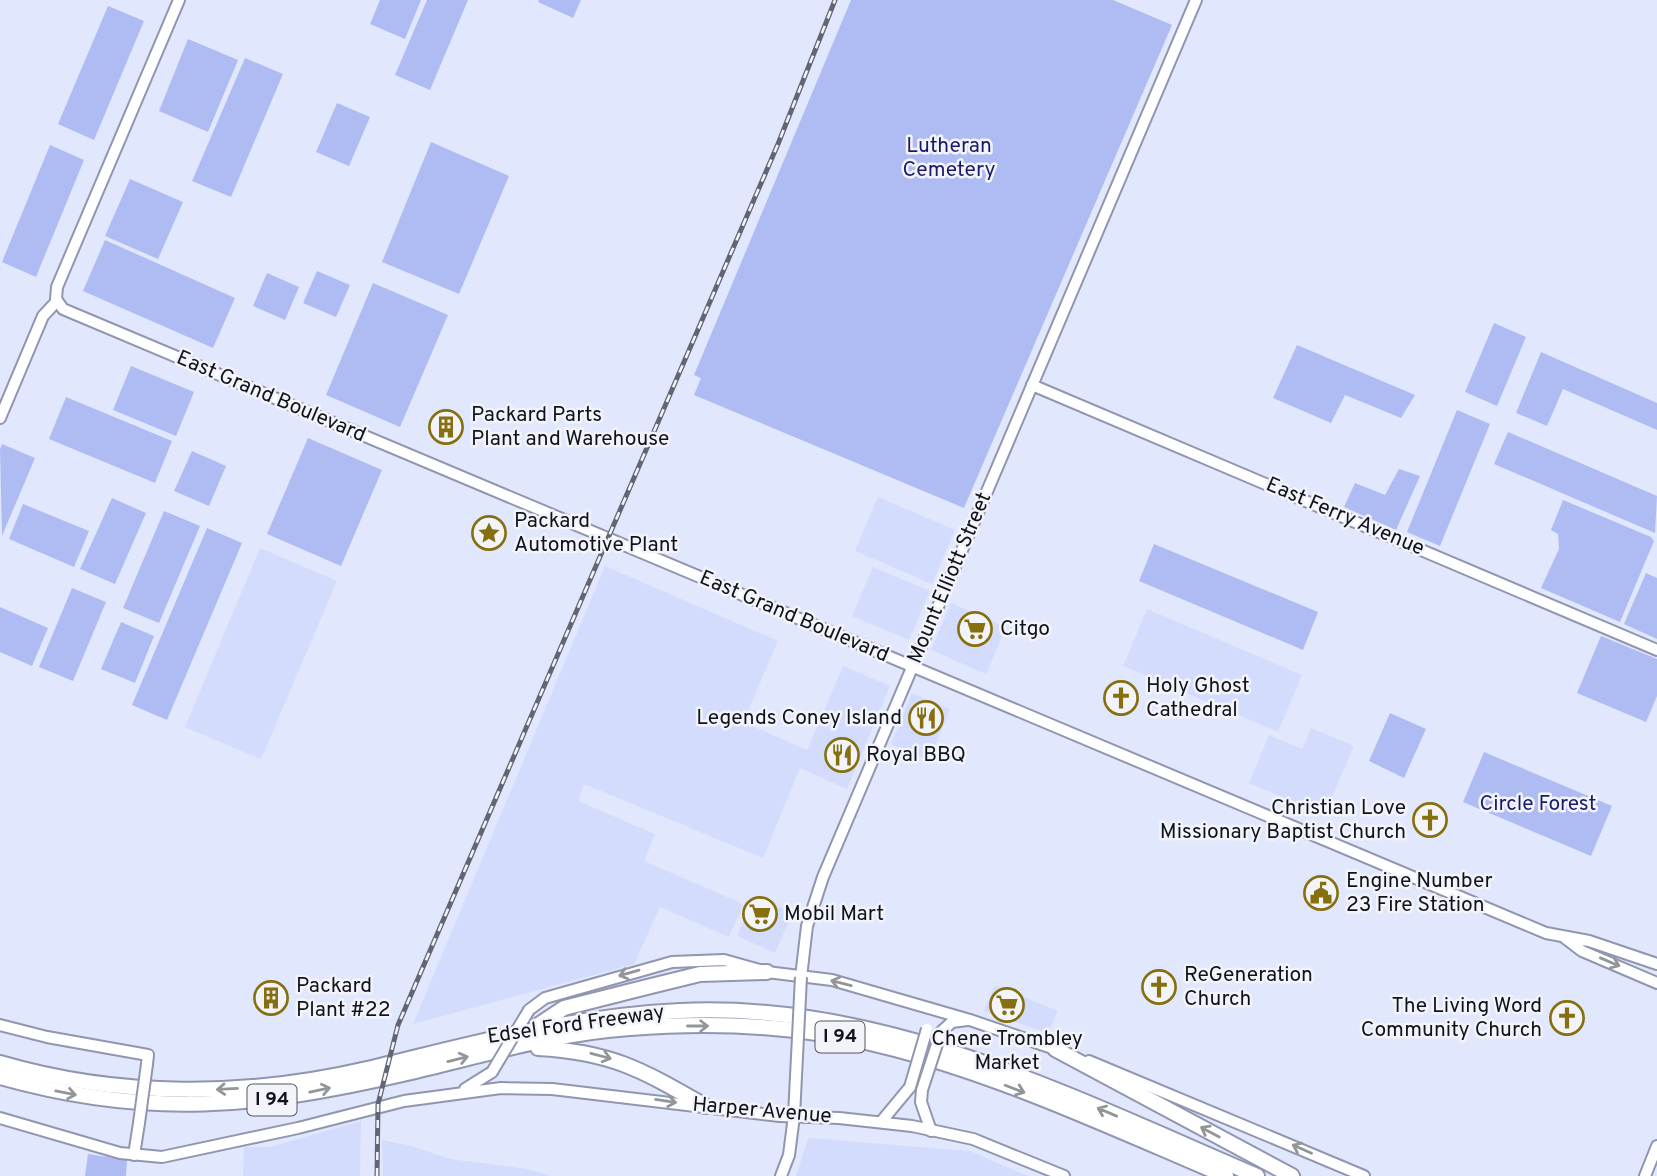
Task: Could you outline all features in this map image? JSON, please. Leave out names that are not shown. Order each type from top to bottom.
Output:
[{"type":"highway","points":[[531,1030],[564,1008],[647,987],[700,974],[767,972]]},
{"type":"highway","name":"Edsel Ford Freeway","points":[[0,1063],[107,1085],[221,1090],[301,1081],[367,1069],[479,1040],[605,1017],[683,1010],[750,1013],[841,1024],[979,1060],[1257,1176]]},
{"type":"highway","name":"Edsel Ford Freeway","points":[[0,1077],[47,1090],[117,1101],[180,1105],[239,1103],[273,1100],[408,1073],[509,1047],[628,1028],[763,1027],[829,1035],[894,1049],[970,1072],[1226,1176]]},
{"type":"highway","points":[[509,1047],[581,1051],[627,1063],[705,1106]]},
{"type":"highway","points":[[1055,1048],[1292,1176]]},
{"type":"main road","points":[[0,418],[43,316],[57,301],[57,287],[179,0]]},
{"type":"main road","name":"Mount Elliott Street","points":[[781,1176],[789,1155],[794,1116],[801,977],[807,926],[822,877],[1196,0]]},
{"type":"main road","name":"East Grand Boulevard","points":[[57,301],[66,311],[1565,938],[1582,951],[1657,983]]},
{"type":"main road","name":"East Ferry Avenue","points":[[1032,385],[1657,650]]},
{"type":"main road","name":"East Grand Boulevard","points":[[1565,938],[1590,941],[1657,964]]},
{"type":"main road","name":"Harper Avenue","points":[[452,1093],[474,1085],[492,1072],[529,1010],[545,998],[672,961],[724,960],[767,972],[832,980],[971,1020]]},
{"type":"main road","points":[[881,1122],[910,1087],[928,1029],[929,1017],[923,1006]]},
{"type":"main road","points":[[931,1131],[920,1102],[941,1032],[952,1023],[971,1020],[1145,1082],[1364,1176]]},
{"type":"main road","points":[[0,1025],[148,1060],[134,1155]]},
{"type":"main road","points":[[492,1072],[493,1082],[501,1088]]},
{"type":"main road","name":"Harper Avenue","points":[[0,1118],[134,1155],[172,1155],[236,1139],[298,1128],[379,1106],[452,1093],[501,1088],[552,1088],[794,1116],[881,1122],[973,1139],[1064,1176]]},
{"type":"main road","points":[[1645,1176],[1657,1146]]},
{"type":"shaded area","points":[[878,497],[955,530],[932,584],[855,551]]},
{"type":"shaded area","points":[[260,548],[337,581],[261,759],[185,727]]},
{"type":"shaded area","points":[[605,566],[778,641],[743,722],[807,750],[843,666],[890,686],[847,789],[800,768],[763,858],[584,784],[578,801],[655,834],[644,861],[743,904],[729,937],[660,907],[634,964],[413,1024]]},
{"type":"shaded area","points":[[873,567],[930,591],[909,640],[852,616]]},
{"type":"shaded area","points":[[951,603],[1006,627],[986,674],[931,650]]},
{"type":"shaded area","points":[[1147,609],[1302,675],[1278,732],[1123,666]]},
{"type":"shaded area","points":[[912,693],[950,709],[929,760],[891,744]]},
{"type":"shaded area","points":[[1311,728],[1354,746],[1324,815],[1249,783],[1269,735],[1302,749]]},
{"type":"shaded area","points":[[755,896],[793,913],[775,953],[737,936]]},
{"type":"shaded area","points":[[995,985],[1058,1011],[1048,1033],[984,1011]]},
{"type":"shaded area","points":[[361,1121],[360,1176],[243,1176],[244,1147],[270,1147]]},
{"type":"shaded area","points":[[808,1138],[970,1151],[1028,1176],[796,1176]]},
{"type":"shaded area","points":[[382,1140],[412,1146],[450,1159],[527,1169],[551,1176],[383,1176]]},
{"type":"green space","points":[[380,0],[421,0],[405,39],[370,24]]},
{"type":"green space","points":[[427,0],[468,0],[430,90],[395,75]]},
{"type":"green space","points":[[581,0],[573,18],[538,2]]},
{"type":"green space","name":"Lutheran Cemetery","points":[[851,0],[1113,0],[1172,25],[964,508],[694,395],[701,378],[694,375]]},
{"type":"green space","points":[[108,6],[144,21],[94,140],[58,124]]},
{"type":"green space","points":[[188,39],[238,60],[208,132],[159,111]]},
{"type":"green space","points":[[245,58],[283,74],[231,197],[192,181]]},
{"type":"green space","points":[[337,103],[370,117],[349,166],[316,152]]},
{"type":"green space","points":[[431,142],[509,176],[459,294],[382,262]]},
{"type":"green space","points":[[50,145],[84,160],[36,277],[2,262]]},
{"type":"green space","points":[[130,179],[183,202],[158,259],[105,236]]},
{"type":"green space","points":[[105,240],[235,298],[213,348],[83,291]]},
{"type":"green space","points":[[317,271],[350,285],[336,317],[303,303]]},
{"type":"green space","points":[[267,273],[299,287],[285,320],[253,306]]},
{"type":"green space","points":[[373,283],[448,315],[400,427],[326,395]]},
{"type":"green space","points":[[1494,323],[1526,337],[1497,406],[1465,392]]},
{"type":"green space","points":[[1297,345],[1415,395],[1401,418],[1345,395],[1331,423],[1273,398]]},
{"type":"green space","points":[[1541,352],[1657,403],[1657,430],[1563,389],[1547,426],[1516,413]]},
{"type":"green space","points":[[131,366],[194,392],[176,436],[113,410]]},
{"type":"green space","points":[[66,397],[172,441],[155,483],[49,439]]},
{"type":"green space","points":[[1457,410],[1490,424],[1440,546],[1407,532]]},
{"type":"green space","points":[[1508,432],[1657,496],[1655,533],[1494,464]]},
{"type":"green space","points":[[308,438],[382,470],[341,566],[267,534]]},
{"type":"green space","points":[[2,444],[35,458],[2,536],[0,449]]},
{"type":"green space","points":[[192,451],[226,466],[209,506],[174,491]]},
{"type":"green space","points":[[1399,469],[1420,476],[1396,530],[1344,507],[1355,483],[1385,495]]},
{"type":"green space","points":[[112,498],[146,513],[115,584],[80,569]]},
{"type":"green space","points":[[1563,500],[1651,537],[1654,541],[1620,622],[1541,588],[1559,549],[1558,534],[1551,530]]},
{"type":"green space","points":[[23,504],[89,531],[74,567],[9,539]]},
{"type":"green space","points":[[164,511],[200,526],[159,623],[123,608]]},
{"type":"green space","points":[[207,528],[242,543],[167,720],[132,705]]},
{"type":"green space","points":[[1154,544],[1318,612],[1303,650],[1139,581]]},
{"type":"green space","points":[[1646,573],[1657,578],[1657,639],[1624,624]]},
{"type":"green space","points":[[72,588],[106,602],[73,681],[39,667]]},
{"type":"green space","points":[[0,607],[48,628],[32,666],[0,652]]},
{"type":"green space","points":[[121,622],[154,636],[135,683],[101,669]]},
{"type":"green space","points":[[1601,636],[1657,659],[1657,696],[1646,722],[1577,693]]},
{"type":"green space","points":[[1390,713],[1426,729],[1404,778],[1369,761]]},
{"type":"green space","name":"Circle Forest","points":[[1484,752],[1612,806],[1591,856],[1463,802]]},
{"type":"green space","points":[[88,1154],[127,1160],[126,1176],[85,1176]]},
{"type":"railway","points":[[377,1176],[378,1104],[398,1025],[778,144],[835,0]]},
{"type":"place","name":"Packard Parts Plant and Warehouse","points":[[446,427]]},
{"type":"place","name":"Packard Automotive Plant","points":[[489,533]]},
{"type":"place","name":"Citgo","points":[[975,629]]},
{"type":"place","name":"Holy Ghost Cathedral","points":[[1121,698]]},
{"type":"place","name":"Legends Coney Island","points":[[926,718]]},
{"type":"place","name":"Royal BBQ","points":[[842,755]]},
{"type":"place","name":"Christian Love Missionary Baptist Church","points":[[1430,820]]},
{"type":"place","name":"Engine Number 23 Fire Station","points":[[1321,893]]},
{"type":"place","name":"Mobil Mart","points":[[760,914]]},
{"type":"place","name":"ReGeneration Church","points":[[1159,987]]},
{"type":"place","name":"Packard Plant #22","points":[[271,998]]},
{"type":"place","name":"Chene Trombley Market","points":[[1007,1005]]},
{"type":"place","name":"The Living Word Community Church","points":[[1567,1018]]}]
